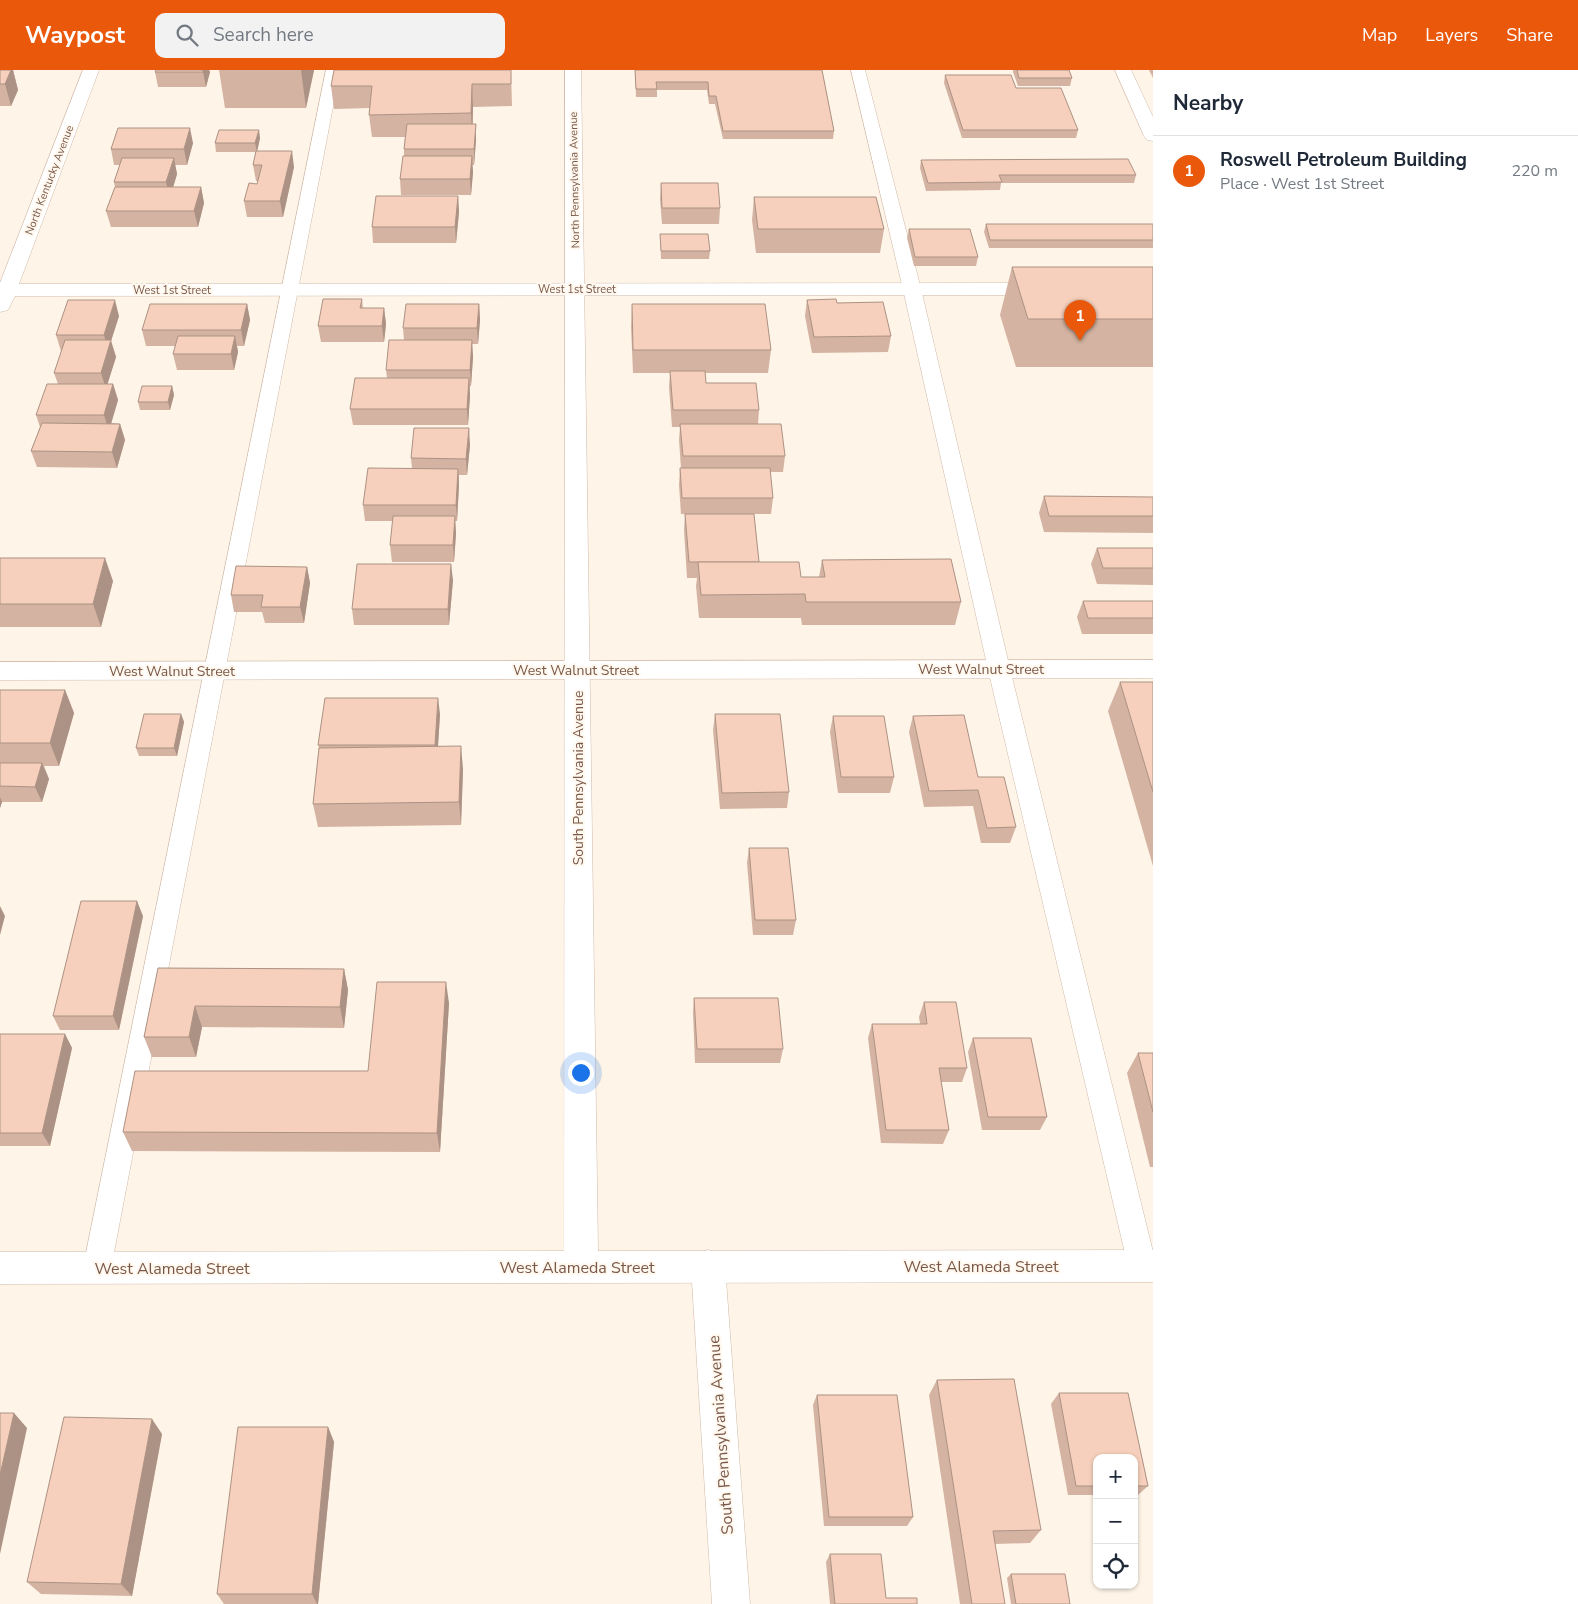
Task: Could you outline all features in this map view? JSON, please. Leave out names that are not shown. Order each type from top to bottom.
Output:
[{"type":"street","name":"North Kentucky Avenue","points":[[2,296],[91,70]]},
{"type":"street","name":"North Pennsylvania Avenue","points":[[573,70],[576,289]]},
{"type":"street","points":[[1123,70],[1153,136]]},
{"type":"street","name":"West 1st Street","points":[[2,296],[290,290],[1066,288]]},
{"type":"street","name":"South Pennsylvania Avenue","points":[[576,289],[581,1267]]},
{"type":"street","name":"West Walnut Street","points":[[0,671],[1153,669]]},
{"type":"street","name":"South Pennsylvania Avenue","points":[[708,1266],[731,1604]]},
{"type":"street","name":"West Alameda Street","points":[[0,1268],[1147,1266]]},
{"type":"lane","points":[[97,1268],[333,70]]},
{"type":"lane","points":[[858,70],[912,289],[999,669],[1147,1266]]},
{"type":"building","points":[[0,70],[11,70],[5,84],[0,84]]},
{"type":"building","points":[[156,70],[203,70],[203,72],[155,72]]},
{"type":"building","points":[[334,70],[511,70],[511,84],[472,84],[471,113],[369,115],[372,86],[331,86]]},
{"type":"building","points":[[635,70],[822,70],[834,131],[723,131],[716,96],[709,96],[708,82],[656,82],[657,89],[636,89]]},
{"type":"building","points":[[1017,70],[1069,70],[1072,78],[1019,78]]},
{"type":"building","points":[[945,75],[1011,75],[1016,88],[1061,88],[1078,130],[963,130]]},
{"type":"building","points":[[407,124],[476,124],[474,149],[404,149]]},
{"type":"building","points":[[118,128],[190,128],[184,149],[111,149]]},
{"type":"building","points":[[219,130],[259,130],[255,143],[215,143]]},
{"type":"building","points":[[256,151],[292,151],[280,201],[244,201],[249,183],[257,184],[262,165],[253,165]]},
{"type":"building","points":[[403,156],[472,156],[470,179],[400,179]]},
{"type":"building","points":[[122,158],[174,158],[166,182],[114,182]]},
{"type":"building","points":[[1128,159],[1136,175],[999,175],[1002,182],[928,183],[921,160]]},
{"type":"building","points":[[661,183],[718,183],[720,208],[662,208]]},
{"type":"building","points":[[115,187],[201,187],[194,211],[106,211]]},
{"type":"building","points":[[376,196],[458,196],[455,227],[372,227]]},
{"type":"building","points":[[754,197],[876,197],[884,229],[758,229]]},
{"type":"building","points":[[986,224],[1153,224],[1153,240],[990,240]]},
{"type":"building","points":[[909,229],[970,229],[978,257],[915,257]]},
{"type":"building","points":[[660,234],[708,234],[710,251],[661,251]]},
{"type":"building","points":[[1012,267],[1153,267],[1153,319],[1028,319]]},
{"type":"building","points":[[323,299],[362,299],[360,308],[384,308],[382,326],[318,326]]},
{"type":"building","points":[[836,299],[837,303],[883,302],[891,336],[814,337],[807,300]]},
{"type":"building","points":[[68,300],[115,300],[104,335],[56,335]]},
{"type":"building","points":[[150,304],[247,304],[241,330],[142,330]]},
{"type":"building","points":[[406,304],[479,304],[477,328],[403,328]]},
{"type":"building","points":[[632,304],[765,304],[771,350],[633,350]]},
{"type":"building","points":[[178,336],[235,336],[231,354],[173,354]]},
{"type":"building","points":[[65,340],[111,340],[101,373],[54,373]]},
{"type":"building","points":[[389,340],[472,340],[470,370],[386,370]]},
{"type":"building","points":[[670,371],[705,371],[706,383],[756,383],[759,410],[673,410]]},
{"type":"building","points":[[355,378],[469,378],[467,409],[350,409]]},
{"type":"building","points":[[47,384],[113,384],[104,415],[36,415]]},
{"type":"building","points":[[142,386],[172,386],[168,402],[138,402]]},
{"type":"building","points":[[42,423],[120,424],[112,452],[31,451]]},
{"type":"building","points":[[680,424],[781,424],[785,456],[683,456]]},
{"type":"building","points":[[414,428],[469,428],[466,459],[411,458]]},
{"type":"building","points":[[368,468],[458,469],[456,505],[363,505]]},
{"type":"building","points":[[680,468],[770,468],[773,498],[682,498]]},
{"type":"building","points":[[1044,496],[1153,497],[1153,516],[1049,516]]},
{"type":"building","points":[[685,514],[754,514],[759,562],[689,562]]},
{"type":"building","points":[[393,516],[455,516],[453,545],[390,545]]},
{"type":"building","points":[[1097,548],[1153,548],[1153,568],[1103,568]]},
{"type":"building","points":[[0,558],[105,558],[93,604],[0,604]]},
{"type":"building","points":[[951,559],[961,602],[806,602],[805,594],[701,595],[698,562],[799,562],[801,577],[825,577],[822,560]]},
{"type":"building","points":[[357,564],[451,564],[448,609],[352,609]]},
{"type":"building","points":[[236,566],[307,567],[300,607],[261,607],[263,595],[231,595]]},
{"type":"building","points":[[1083,601],[1153,601],[1153,618],[1088,618]]},
{"type":"building","points":[[1120,682],[1153,682],[1153,792]]},
{"type":"building","points":[[0,690],[65,690],[50,743],[0,743]]},
{"type":"building","points":[[325,698],[438,698],[435,745],[318,745]]},
{"type":"building","points":[[144,714],[181,714],[174,748],[136,748]]},
{"type":"building","points":[[715,714],[780,714],[789,792],[722,793]]},
{"type":"building","points":[[964,715],[978,777],[1004,777],[1016,827],[987,828],[978,790],[929,791],[913,716]]},
{"type":"building","points":[[833,716],[884,716],[894,777],[841,777]]},
{"type":"building","points":[[461,746],[459,802],[313,804],[319,748]]},
{"type":"building","points":[[0,763],[42,763],[35,787],[0,786]]},
{"type":"building","points":[[749,848],[788,848],[796,920],[755,920]]},
{"type":"building","points":[[81,901],[137,901],[113,1016],[53,1016]]},
{"type":"building","points":[[158,968],[344,969],[340,1007],[195,1006],[189,1037],[144,1037]]},
{"type":"building","points":[[377,982],[446,982],[437,1133],[123,1132],[135,1071],[368,1071]]},
{"type":"building","points":[[694,998],[778,998],[783,1049],[697,1049]]},
{"type":"building","points":[[924,1002],[956,1002],[967,1068],[939,1068],[949,1130],[886,1130],[872,1024],[927,1024]]},
{"type":"building","points":[[0,1034],[65,1034],[42,1133],[0,1133]]},
{"type":"building","points":[[973,1038],[1031,1038],[1047,1117],[988,1117]]},
{"type":"building","points":[[1138,1053],[1153,1053],[1153,1112]]},
{"type":"building","points":[[1014,1379],[1041,1530],[993,1531],[1005,1604],[972,1604],[937,1380]]},
{"type":"building","points":[[1059,1393],[1128,1393],[1148,1486],[1138,1486],[1138,1454],[1093,1454],[1093,1486],[1076,1486]]},
{"type":"building","points":[[817,1395],[897,1395],[913,1517],[829,1517]]},
{"type":"building","points":[[0,1413],[14,1413],[0,1475]]},
{"type":"building","points":[[64,1417],[152,1419],[121,1584],[27,1582]]},
{"type":"building","points":[[238,1427],[328,1427],[312,1594],[217,1594]]},
{"type":"building","points":[[830,1554],[881,1554],[886,1598],[917,1598],[917,1604],[835,1604]]},
{"type":"building","points":[[1011,1574],[1065,1574],[1070,1604],[1016,1604]]},
{"type":"place","name":"Roswell Petroleum Building","points":[[1080,341]]}]
